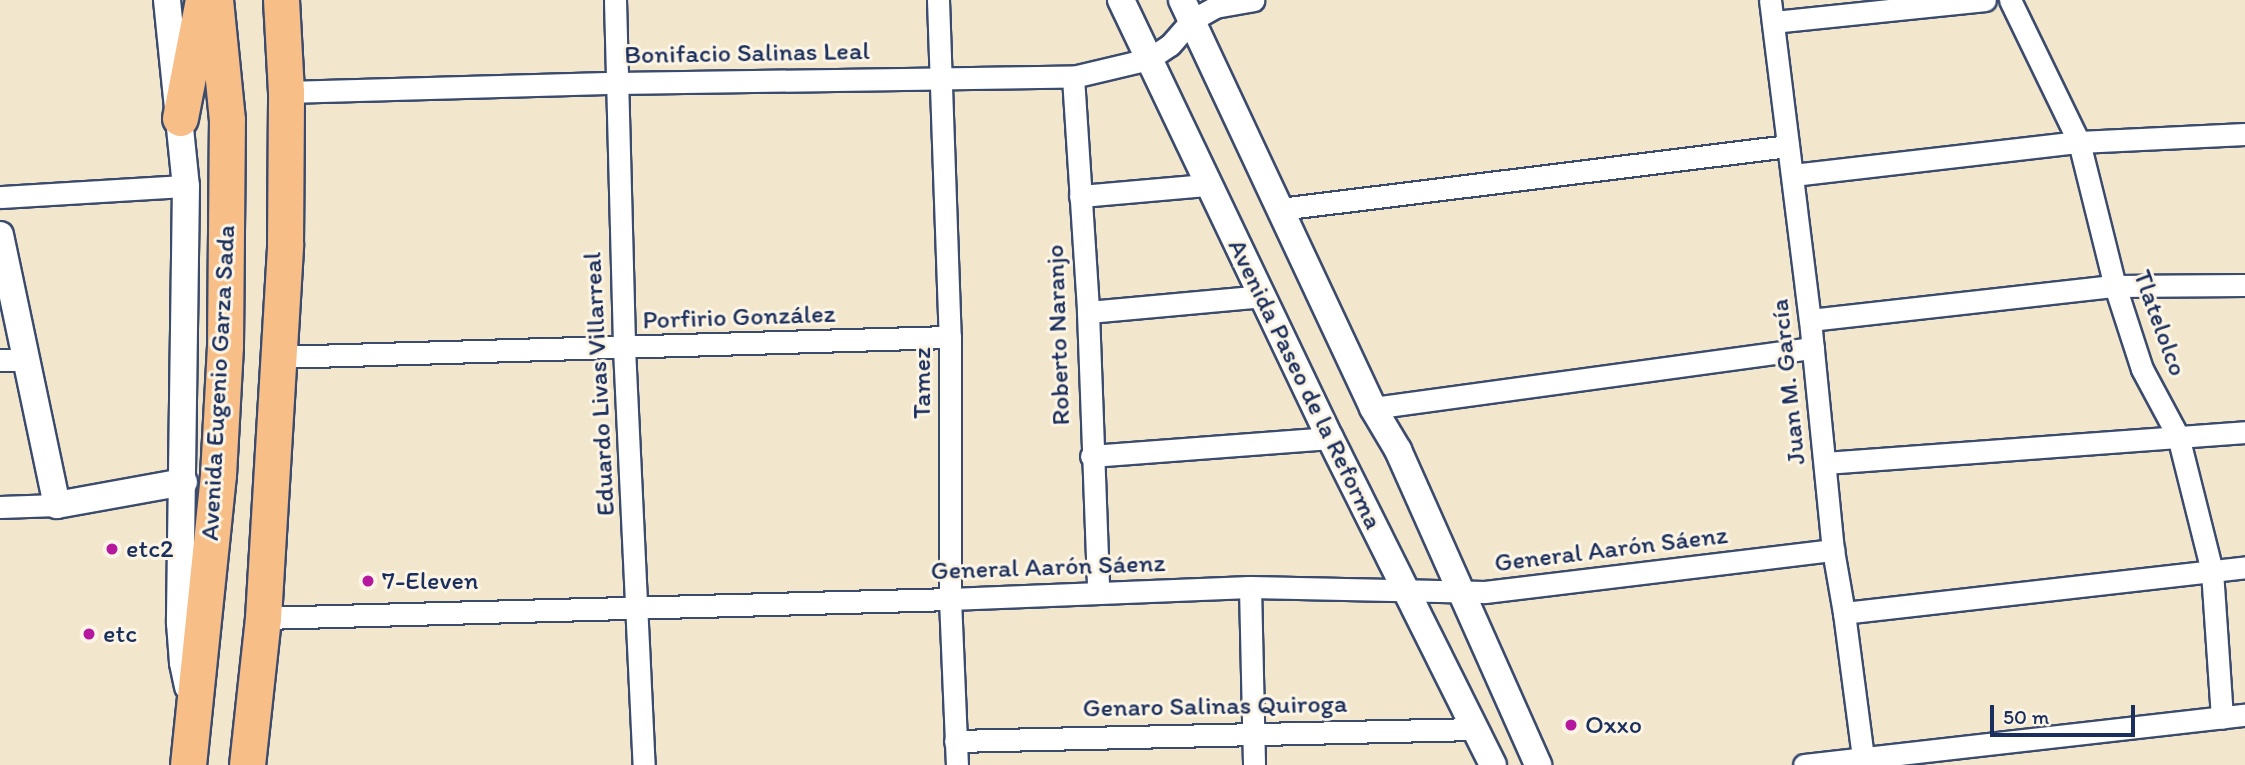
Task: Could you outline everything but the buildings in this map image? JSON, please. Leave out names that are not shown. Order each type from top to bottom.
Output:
[{"type":"highway","points":[[180,118],[203,0]]},
{"type":"highway","name":"Avenida Eugenio Garza Sada","points":[[188,765],[218,475],[225,346],[226,120],[215,0]]},
{"type":"highway","points":[[247,765],[263,618],[285,244],[286,92],[281,0]]},
{"type":"street","points":[[167,0],[186,186],[180,623],[183,663],[195,715]]},
{"type":"street","name":"Eduardo Livas Villarreal","points":[[615,0],[624,348],[639,609],[644,765]]},
{"type":"street","name":"Tamez","points":[[937,0],[950,337],[950,599],[957,765]]},
{"type":"street","name":"Avenida Paseo de la Reforma","points":[[1121,0],[1330,438],[1493,765]]},
{"type":"street","points":[[1187,10],[1215,8],[1253,0]]},
{"type":"street","name":"Juan M. García","points":[[1770,0],[1810,320],[1833,550],[1863,758]]},
{"type":"street","points":[[1773,22],[1985,0]]},
{"type":"street","name":"Tlatelolco","points":[[2010,0],[2078,142],[2115,285],[2142,369],[2178,436],[2212,571],[2222,718]]},
{"type":"street","name":"Bonifacio Salinas Leal","points":[[286,92],[616,83],[1073,77],[1149,59],[1170,45],[1187,10]]},
{"type":"street","name":"Avenida Paseo de la Reforma","points":[[1187,10],[1373,408],[1398,450],[1464,593],[1538,765]]},
{"type":"street","name":"Roberto Naranjo","points":[[1073,77],[1088,312],[1091,456],[1098,591]]},
{"type":"street","points":[[1793,175],[2078,142],[2245,134]]},
{"type":"street","points":[[1280,209],[1788,146]]},
{"type":"street","points":[[1080,196],[1208,185]]},
{"type":"street","points":[[0,197],[186,186]]},
{"type":"street","points":[[0,235],[57,505]]},
{"type":"street","points":[[1810,320],[2115,285],[2245,285]]},
{"type":"street","points":[[1088,312],[1264,296]]},
{"type":"street","name":"Porfirio González","points":[[279,358],[950,337]]},
{"type":"street","points":[[1373,408],[1813,348]]},
{"type":"street","points":[[0,360],[28,360]]},
{"type":"street","points":[[1825,463],[2245,432]]},
{"type":"street","points":[[1091,456],[1330,438]]},
{"type":"street","points":[[0,507],[57,505],[184,482]]},
{"type":"street","name":"General Aarón Sáenz","points":[[263,618],[639,609],[1250,587],[1405,588],[1464,593],[1514,590],[1833,550]]},
{"type":"street","points":[[1844,613],[2245,566]]},
{"type":"street","points":[[1250,587],[1254,765]]},
{"type":"street","points":[[1804,765],[2245,715]]},
{"type":"street","name":"Genaro Salinas Quiroga","points":[[956,741],[1252,732],[1475,729]]},
{"type":"place","name":"etc2","points":[[112,549]]},
{"type":"place","name":"7-Eleven","points":[[368,581]]},
{"type":"place","name":"etc","points":[[89,634]]},
{"type":"place","name":"Oxxo","points":[[1571,725]]}]
